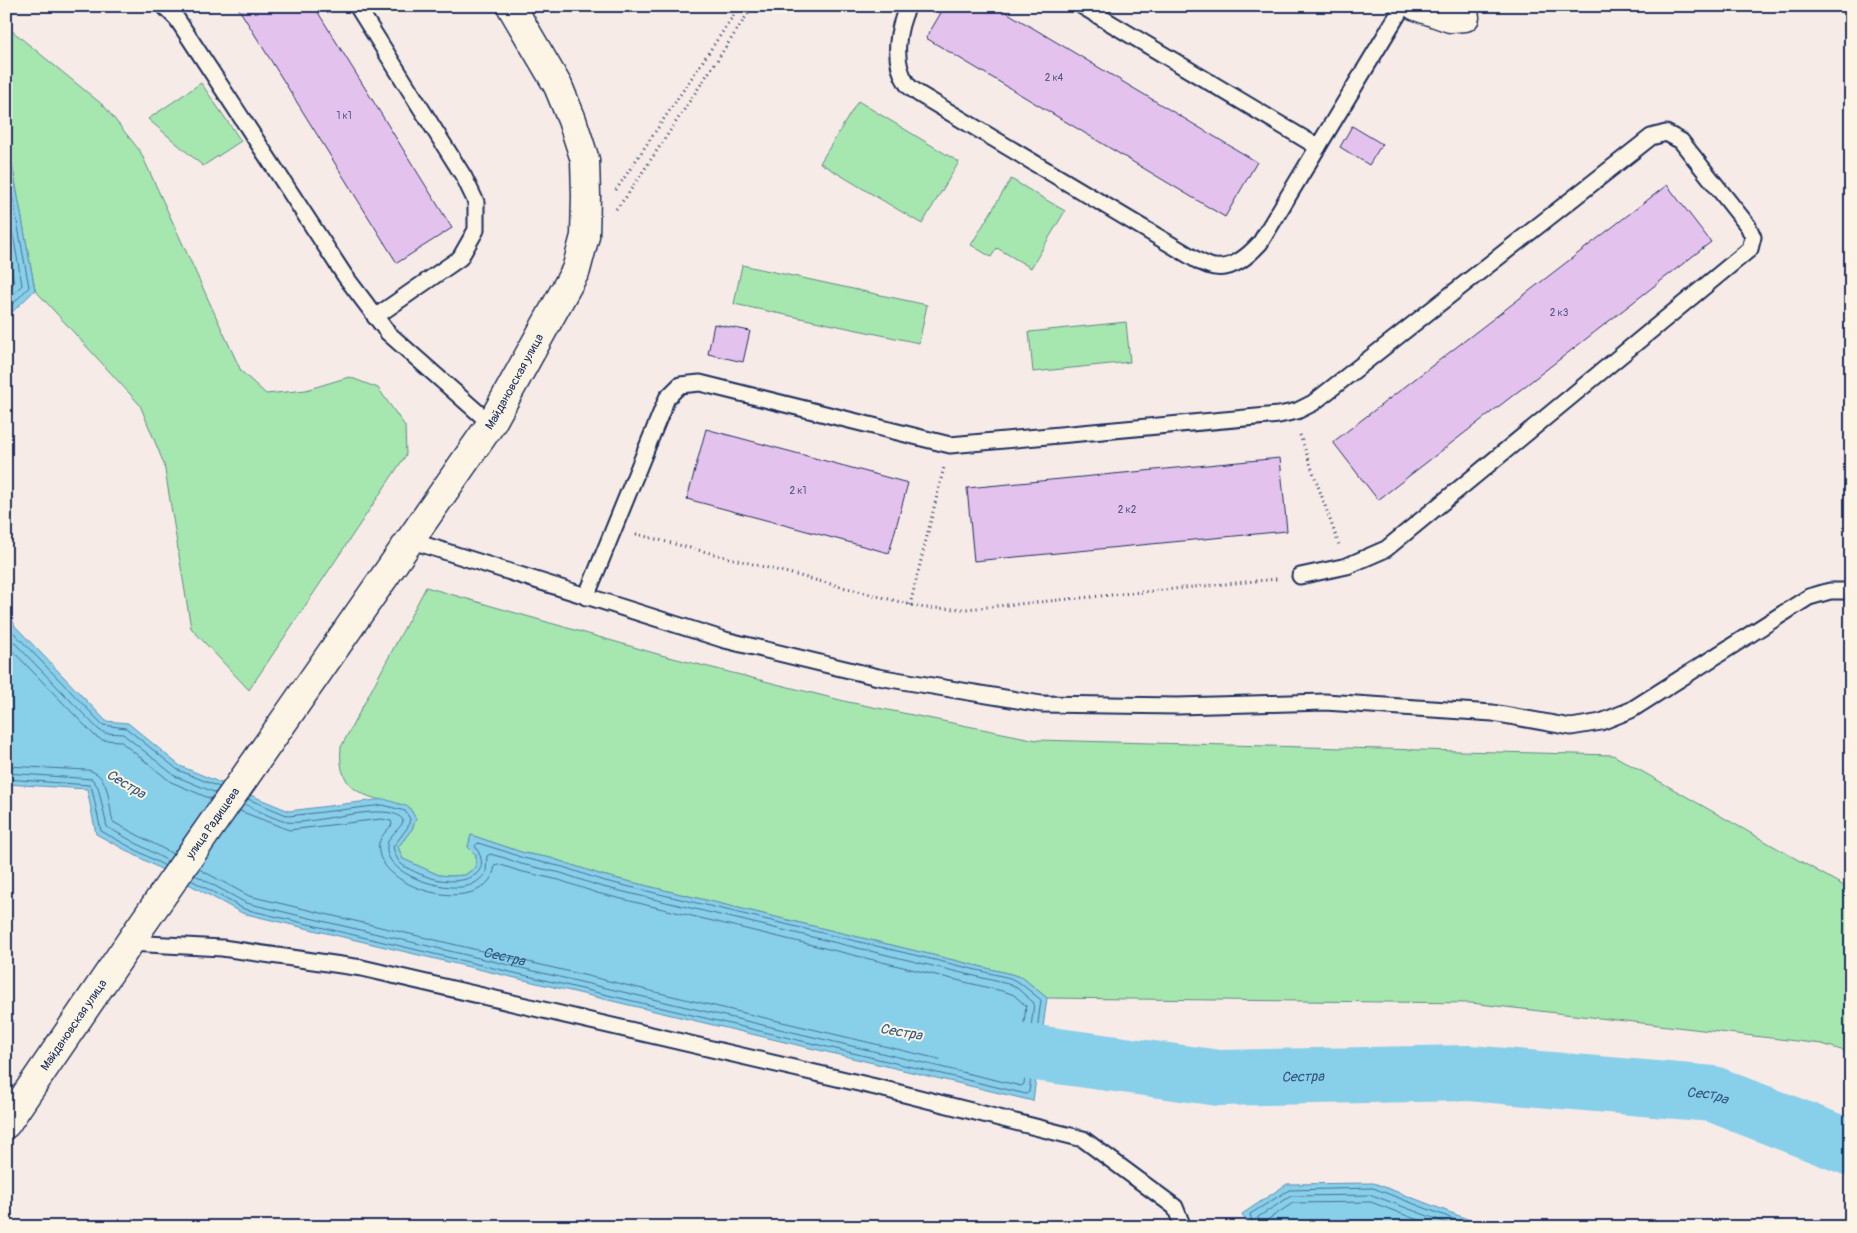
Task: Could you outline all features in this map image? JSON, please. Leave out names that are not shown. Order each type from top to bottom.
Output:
[{"type":"street","name":"Майдановская улица","points":[[284,720],[491,424],[576,270],[585,236],[585,160],[558,86],[511,6]]},
{"type":"street","points":[[1416,6],[1450,18],[1470,11]]},
{"type":"street","name":"улица Радищева","points":[[135,935],[284,720]]},
{"type":"street","name":"Майдановская улица","points":[[6,1124],[135,935]]},
{"type":"lane","points":[[164,6],[177,19],[345,276],[375,317],[388,333],[491,424]]},
{"type":"lane","points":[[357,6],[464,177],[476,202],[476,230],[460,258],[375,317]]},
{"type":"lane","points":[[908,6],[902,17],[898,34],[900,70],[908,85],[919,94],[1191,257],[1215,268],[1229,266],[1246,258],[1260,243],[1403,6]]},
{"type":"lane","points":[[1082,6],[1318,147]]},
{"type":"lane","points":[[586,597],[667,398],[680,385],[700,384],[950,445],[1269,416],[1297,411],[1313,403],[1651,137],[1666,133],[1681,141],[1748,226],[1753,237],[1750,249],[1386,549],[1347,566],[1300,576]]},
{"type":"lane","points":[[409,540],[725,640],[878,677],[1041,704],[1177,706],[1325,702],[1493,713],[1572,726],[1601,722],[1631,710],[1809,597],[1830,591],[1851,591]]},
{"type":"lane","points":[[135,935],[362,968],[880,1088],[1083,1139],[1174,1207],[1183,1227]]},
{"type":"path","points":[[612,195],[740,6]]},
{"type":"path","points":[[614,212],[626,197],[753,6]]},
{"type":"path","points":[[1292,412],[1347,566]]},
{"type":"path","points":[[910,604],[950,445]]},
{"type":"path","points":[[614,529],[924,608],[966,609],[1300,576]]},
{"type":"green space","points":[[6,26],[104,106],[140,151],[241,371],[266,394],[306,390],[349,377],[378,388],[405,426],[406,455],[249,690],[191,628],[164,464],[140,405],[35,290],[11,159],[6,154]]},
{"type":"green space","points":[[201,83],[241,141],[203,166],[148,119]]},
{"type":"green space","points":[[858,101],[959,162],[922,224],[820,163]]},
{"type":"green space","points":[[1011,179],[1065,211],[1031,268],[997,248],[991,257],[971,245]]},
{"type":"green space","points":[[742,265],[927,305],[919,343],[734,304]]},
{"type":"green space","points":[[1126,322],[1130,362],[1033,372],[1029,332]]},
{"type":"green space","points":[[426,587],[661,655],[848,702],[1037,740],[1613,755],[1851,890],[1851,1053],[1822,1044],[1471,1003],[1047,998],[1023,978],[1011,974],[602,875],[551,858],[524,853],[471,835],[468,847],[476,855],[476,867],[465,875],[439,875],[403,859],[398,847],[412,829],[416,819],[409,807],[370,797],[359,792],[344,776],[341,764],[341,747]]},
{"type":"water","points":[[6,154],[11,159],[35,290],[6,318]]},
{"type":"water","points":[[6,605],[15,626],[106,721],[128,723],[180,766],[289,811],[384,799],[409,807],[416,819],[412,829],[398,847],[403,859],[439,875],[465,875],[476,867],[476,855],[468,847],[471,835],[524,853],[551,858],[602,875],[1023,978],[1047,998],[1033,1101],[242,913],[96,834],[87,789],[6,784]]},
{"type":"water","points":[[1374,1183],[1488,1227],[1249,1227],[1242,1214],[1287,1184]]},
{"type":"building","points":[[237,6],[314,6],[452,228],[397,263]]},
{"type":"building","points":[[945,6],[996,6],[1257,162],[1225,217],[926,38]]},
{"type":"building","points":[[1352,126],[1382,144],[1369,165],[1340,147]]},
{"type":"building","points":[[1667,185],[1711,242],[1378,500],[1333,442]]},
{"type":"building","points":[[714,324],[750,331],[743,362],[708,354]]},
{"type":"building","points":[[706,429],[908,483],[889,553],[687,499]]},
{"type":"building","points":[[1280,458],[1287,531],[974,561],[967,488]]},
{"type":"waterway","name":"Сестра","points":[[963,1043],[1219,1078],[1469,1073],[1713,1094],[1851,1148]]}]
